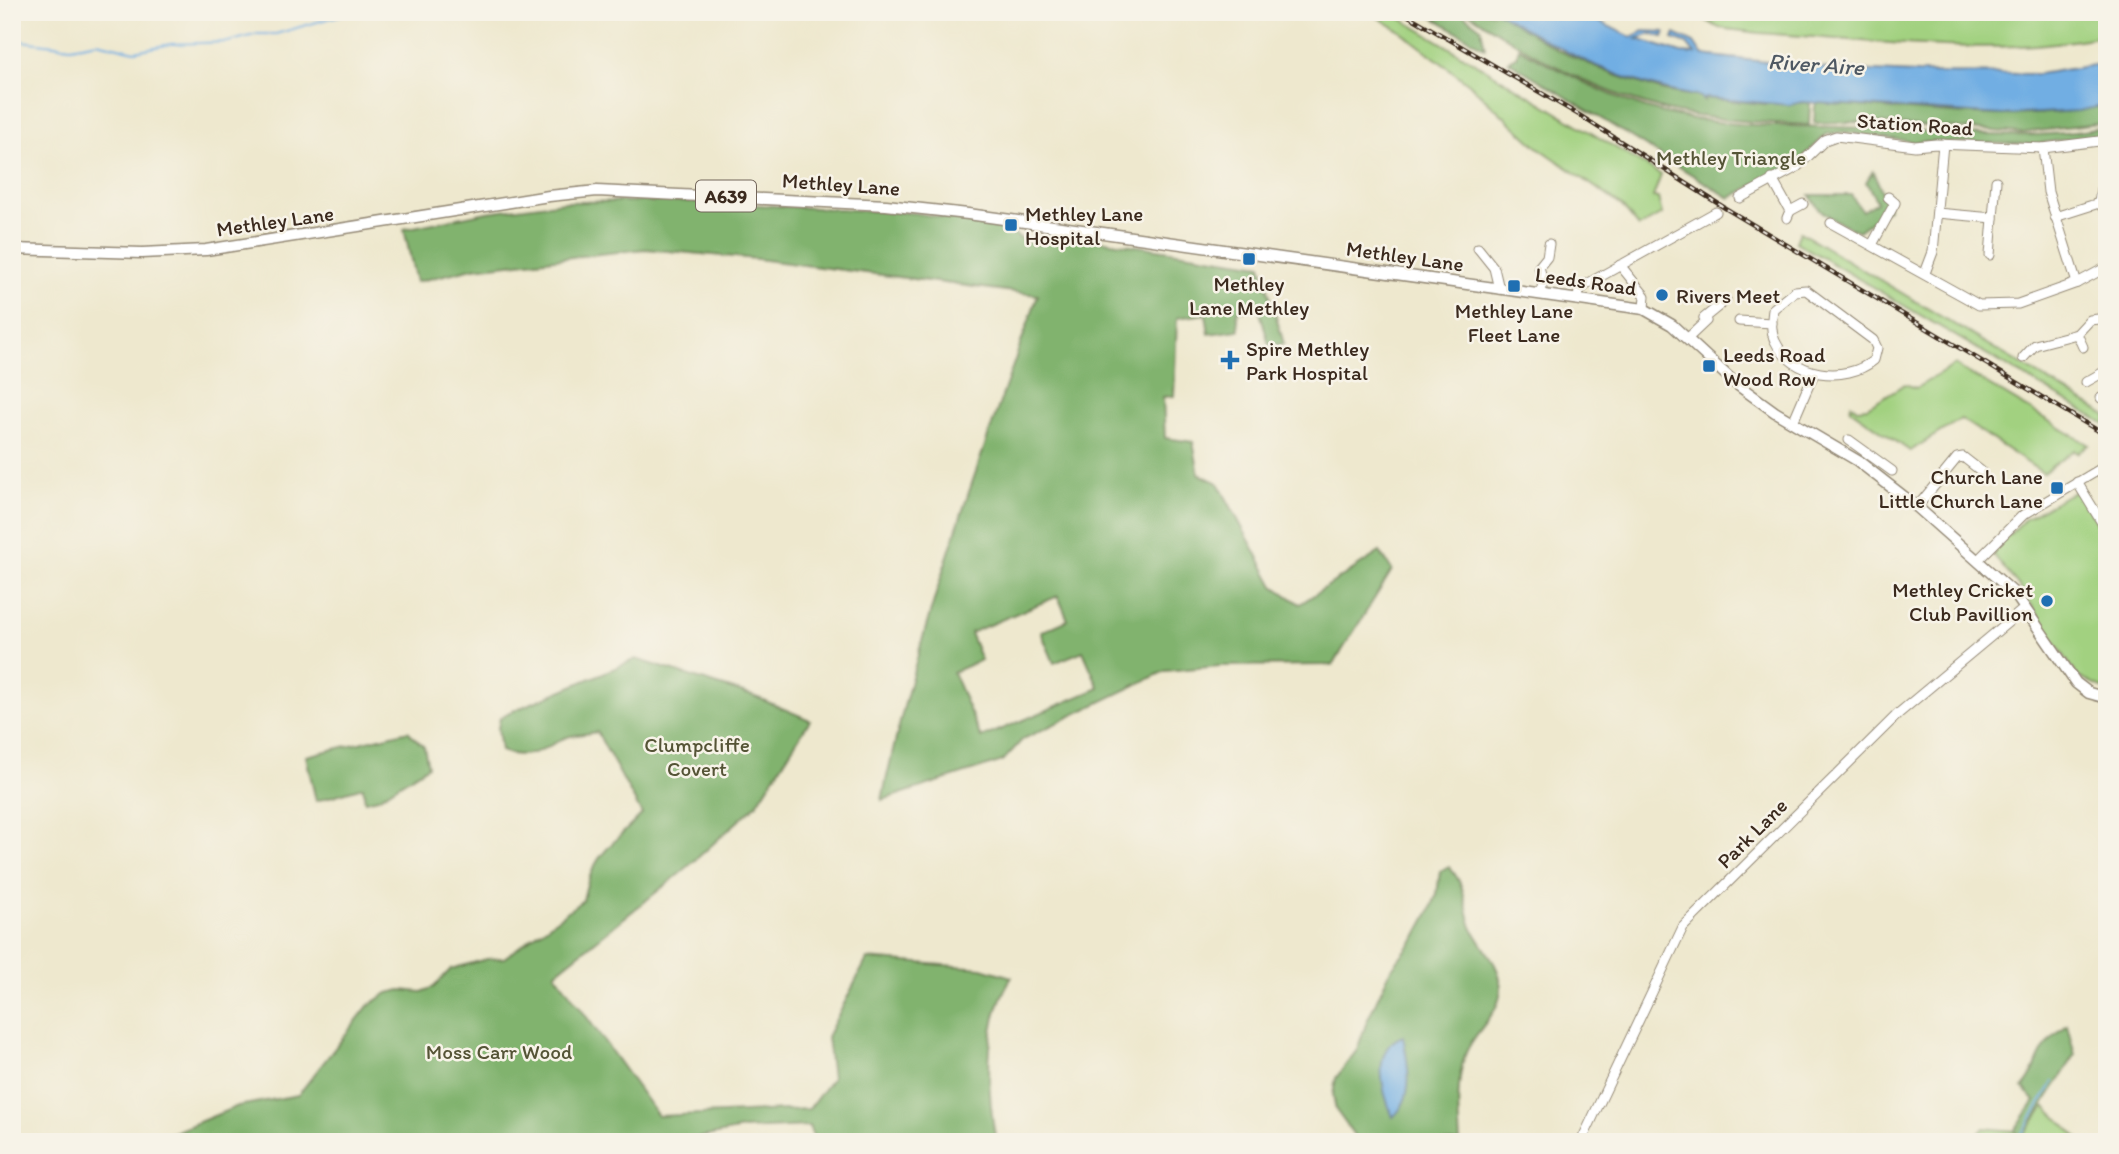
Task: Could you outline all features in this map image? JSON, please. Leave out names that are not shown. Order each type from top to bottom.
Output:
[{"type":"main road","name":"Methley Lane","points":[[12,249],[142,253],[206,250],[549,196],[639,192],[886,205],[1499,289]]},
{"type":"main road","name":"Leeds Road","points":[[1499,289],[1644,309],[1659,315],[1735,383],[1793,422],[1870,463],[1978,560]]},
{"type":"main road","name":"A639","points":[[1978,560],[1999,578],[2025,608],[2076,683],[2089,693],[2107,698]]},
{"type":"street","name":"Station Road","points":[[1740,198],[1805,161],[1829,137],[1915,146],[1943,144],[2043,148],[2107,140]]},
{"type":"street","points":[[1924,273],[1933,252],[1943,144]]},
{"type":"street","points":[[2043,148],[2043,174],[2075,279]]},
{"type":"street","points":[[1772,179],[1788,214],[1803,204]]},
{"type":"street","points":[[1990,255],[1996,181]]},
{"type":"street","points":[[2101,189],[2099,203],[2107,212]]},
{"type":"street","points":[[1873,243],[1895,203],[1888,197]]},
{"type":"street","points":[[2055,217],[2099,203]]},
{"type":"street","points":[[1578,299],[1579,291],[1587,284],[1716,212]]},
{"type":"street","points":[[1937,214],[1993,218]]},
{"type":"street","points":[[1831,223],[1873,243],[1979,305],[2018,304],[2107,267]]},
{"type":"street","points":[[1541,294],[1543,281],[1539,267],[1547,257],[1549,244]]},
{"type":"street","points":[[1478,248],[1494,268],[1499,279],[1499,289]]},
{"type":"street","points":[[1620,265],[1645,296],[1644,309]]},
{"type":"street","points":[[1806,290],[1873,340],[1877,348],[1874,360],[1852,373],[1814,373],[1798,364],[1775,343],[1773,309],[1795,291],[1806,290]]},
{"type":"street","points":[[1687,339],[1706,321],[1704,317],[1726,300]]},
{"type":"street","points":[[2023,358],[2033,342],[2077,334],[2091,320],[2107,318]]},
{"type":"street","points":[[1739,321],[1772,323]]},
{"type":"street","points":[[2077,334],[2083,346]]},
{"type":"street","points":[[1793,422],[1814,373]]},
{"type":"street","points":[[2087,382],[2102,373]]},
{"type":"street","name":"Leeds Road","points":[[1849,440],[1870,463],[1892,471]]},
{"type":"street","points":[[1917,507],[1957,458],[1963,457],[1981,471]]},
{"type":"street","points":[[1978,560],[2024,515],[2107,465]]},
{"type":"street","points":[[2077,482],[2107,531]]},
{"type":"street","name":"Park Lane","points":[[1581,1142],[1682,927],[1899,713],[2025,608]]},
{"type":"green space","points":[[1369,12],[1390,12],[1661,175],[1653,197],[1658,198],[1662,214],[1639,227],[1622,206],[1535,145],[1469,84],[1400,31]]},
{"type":"green space","points":[[1424,12],[1460,12],[1481,28],[1485,48]]},
{"type":"green space","points":[[1467,12],[1498,12],[1560,51],[1615,75],[1664,91],[1701,97],[1704,101],[1705,98],[1765,104],[1810,102],[1809,125],[1704,117],[1643,104],[1564,70]]},
{"type":"green space","points":[[1683,12],[2107,12],[2107,35],[2022,46],[1934,46],[1719,28],[1702,18]]},
{"type":"green space","name":"Methley Triangle","points":[[1519,48],[1572,76],[1645,108],[1713,122],[1985,135],[2046,134],[2107,127],[2107,134],[2034,144],[1915,142],[1844,132],[1827,134],[1799,161],[1730,198],[1508,61],[1516,57]]},
{"type":"green space","points":[[1818,103],[1999,115],[2071,111],[2107,105],[2107,123],[2021,133],[1864,122],[1814,123],[1815,106]]},
{"type":"green space","points":[[1873,171],[1889,208],[1858,231],[1824,213],[1810,195],[1851,195],[1862,211],[1877,202],[1866,182]]},
{"type":"green space","points":[[678,201],[914,213],[1002,226],[1028,243],[1038,244],[1047,232],[1261,265],[1284,344],[1269,345],[1259,308],[1237,311],[1239,330],[1209,334],[1206,314],[1177,318],[1174,396],[1163,397],[1165,438],[1193,442],[1199,474],[1218,483],[1274,586],[1300,604],[1380,552],[1392,570],[1333,665],[1220,666],[1165,671],[1023,739],[1003,761],[882,800],[913,671],[951,545],[1038,295],[757,259],[645,249],[473,268],[416,282],[404,229],[487,212],[564,202]],"holes":[[[1058,596],[1068,620],[1041,632],[1054,663],[1083,651],[1099,688],[981,738],[953,672],[981,660],[970,633]]]},
{"type":"green space","points":[[1800,232],[2107,416],[2107,425],[1796,242]]},
{"type":"green space","points":[[1955,365],[2089,445],[2077,453],[2074,450],[2043,473],[1961,419],[1910,451],[1850,409],[1851,404],[1857,408],[1867,407],[1905,384],[1916,388]]},
{"type":"green space","points":[[2076,490],[2107,538],[2107,691],[2078,677],[2019,586],[1993,555],[1995,549],[2024,520]]},
{"type":"green space","points":[[636,659],[756,697],[810,720],[757,804],[683,871],[555,973],[658,1116],[809,1109],[832,1078],[827,1037],[867,959],[982,968],[1012,977],[1002,995],[991,1035],[990,1101],[996,1142],[815,1142],[809,1126],[742,1129],[677,1142],[150,1142],[238,1106],[298,1095],[368,1006],[388,993],[401,990],[422,992],[434,987],[451,969],[487,959],[504,958],[583,900],[598,860],[642,814],[597,732],[568,737],[534,753],[511,754],[501,751],[498,728],[500,718]]},
{"type":"green space","points":[[408,731],[424,747],[428,766],[378,798],[365,801],[363,787],[316,801],[306,756]]},
{"type":"green space","points":[[1449,867],[1459,881],[1472,927],[1498,972],[1501,991],[1494,1011],[1470,1045],[1462,1065],[1458,1098],[1460,1142],[1359,1142],[1336,1110],[1333,1095],[1336,1078],[1357,1050],[1391,969],[1416,937],[1430,911],[1437,894],[1440,871]]},
{"type":"green space","points":[[2067,1025],[2075,1055],[2022,1138],[2014,1131],[2035,1101],[2023,1087],[2045,1047]]},
{"type":"green space","points":[[2045,1106],[2083,1142],[1971,1142],[1984,1128],[2014,1131],[2022,1137]]},
{"type":"water","points":[[1498,12],[1579,12],[1631,37],[1644,31],[1665,32],[1663,37],[1651,34],[1637,39],[1681,53],[1695,54],[1687,44],[1673,39],[1675,34],[1694,43],[1702,55],[1831,69],[2038,74],[2107,63],[2107,105],[2078,111],[2002,115],[1802,102],[1790,105],[1706,98],[1702,100],[1701,97],[1646,84],[1595,65]]},
{"type":"water","points":[[1403,1036],[1408,1090],[1400,1109],[1393,1117],[1385,1095],[1382,1060],[1393,1042]]},
{"type":"waterway","points":[[12,37],[21,41],[71,47],[97,42],[135,51],[171,44],[228,42],[258,34],[276,34],[351,12]]},
{"type":"waterway","points":[[2017,1142],[2054,1081]]},
{"type":"railway","points":[[1402,12],[1579,115],[1725,208],[2107,436]]},
{"type":"place","name":"Methley Lane Hospital","points":[[1011,225]]},
{"type":"place","name":"Methley Lane Methley","points":[[1249,259]]},
{"type":"place","name":"Methley Lane Fleet Lane","points":[[1514,286]]},
{"type":"place","name":"Rivers Meet","points":[[1662,295]]},
{"type":"place","name":"Spire Methley Park Hospital","points":[[1230,360]]},
{"type":"place","name":"Leeds Road Wood Row","points":[[1709,366]]},
{"type":"place","name":"Church Lane Little Church Lane","points":[[2057,488]]},
{"type":"place","name":"Methley Cricket Club Pavillion","points":[[2047,601]]},
{"type":"water label","name":"River Aire","points":[[1816,64]]},
{"type":"park label","name":"Clumpcliffe Covert","points":[[697,756]]},
{"type":"park label","name":"Moss Carr Wood","points":[[499,1051]]}]
